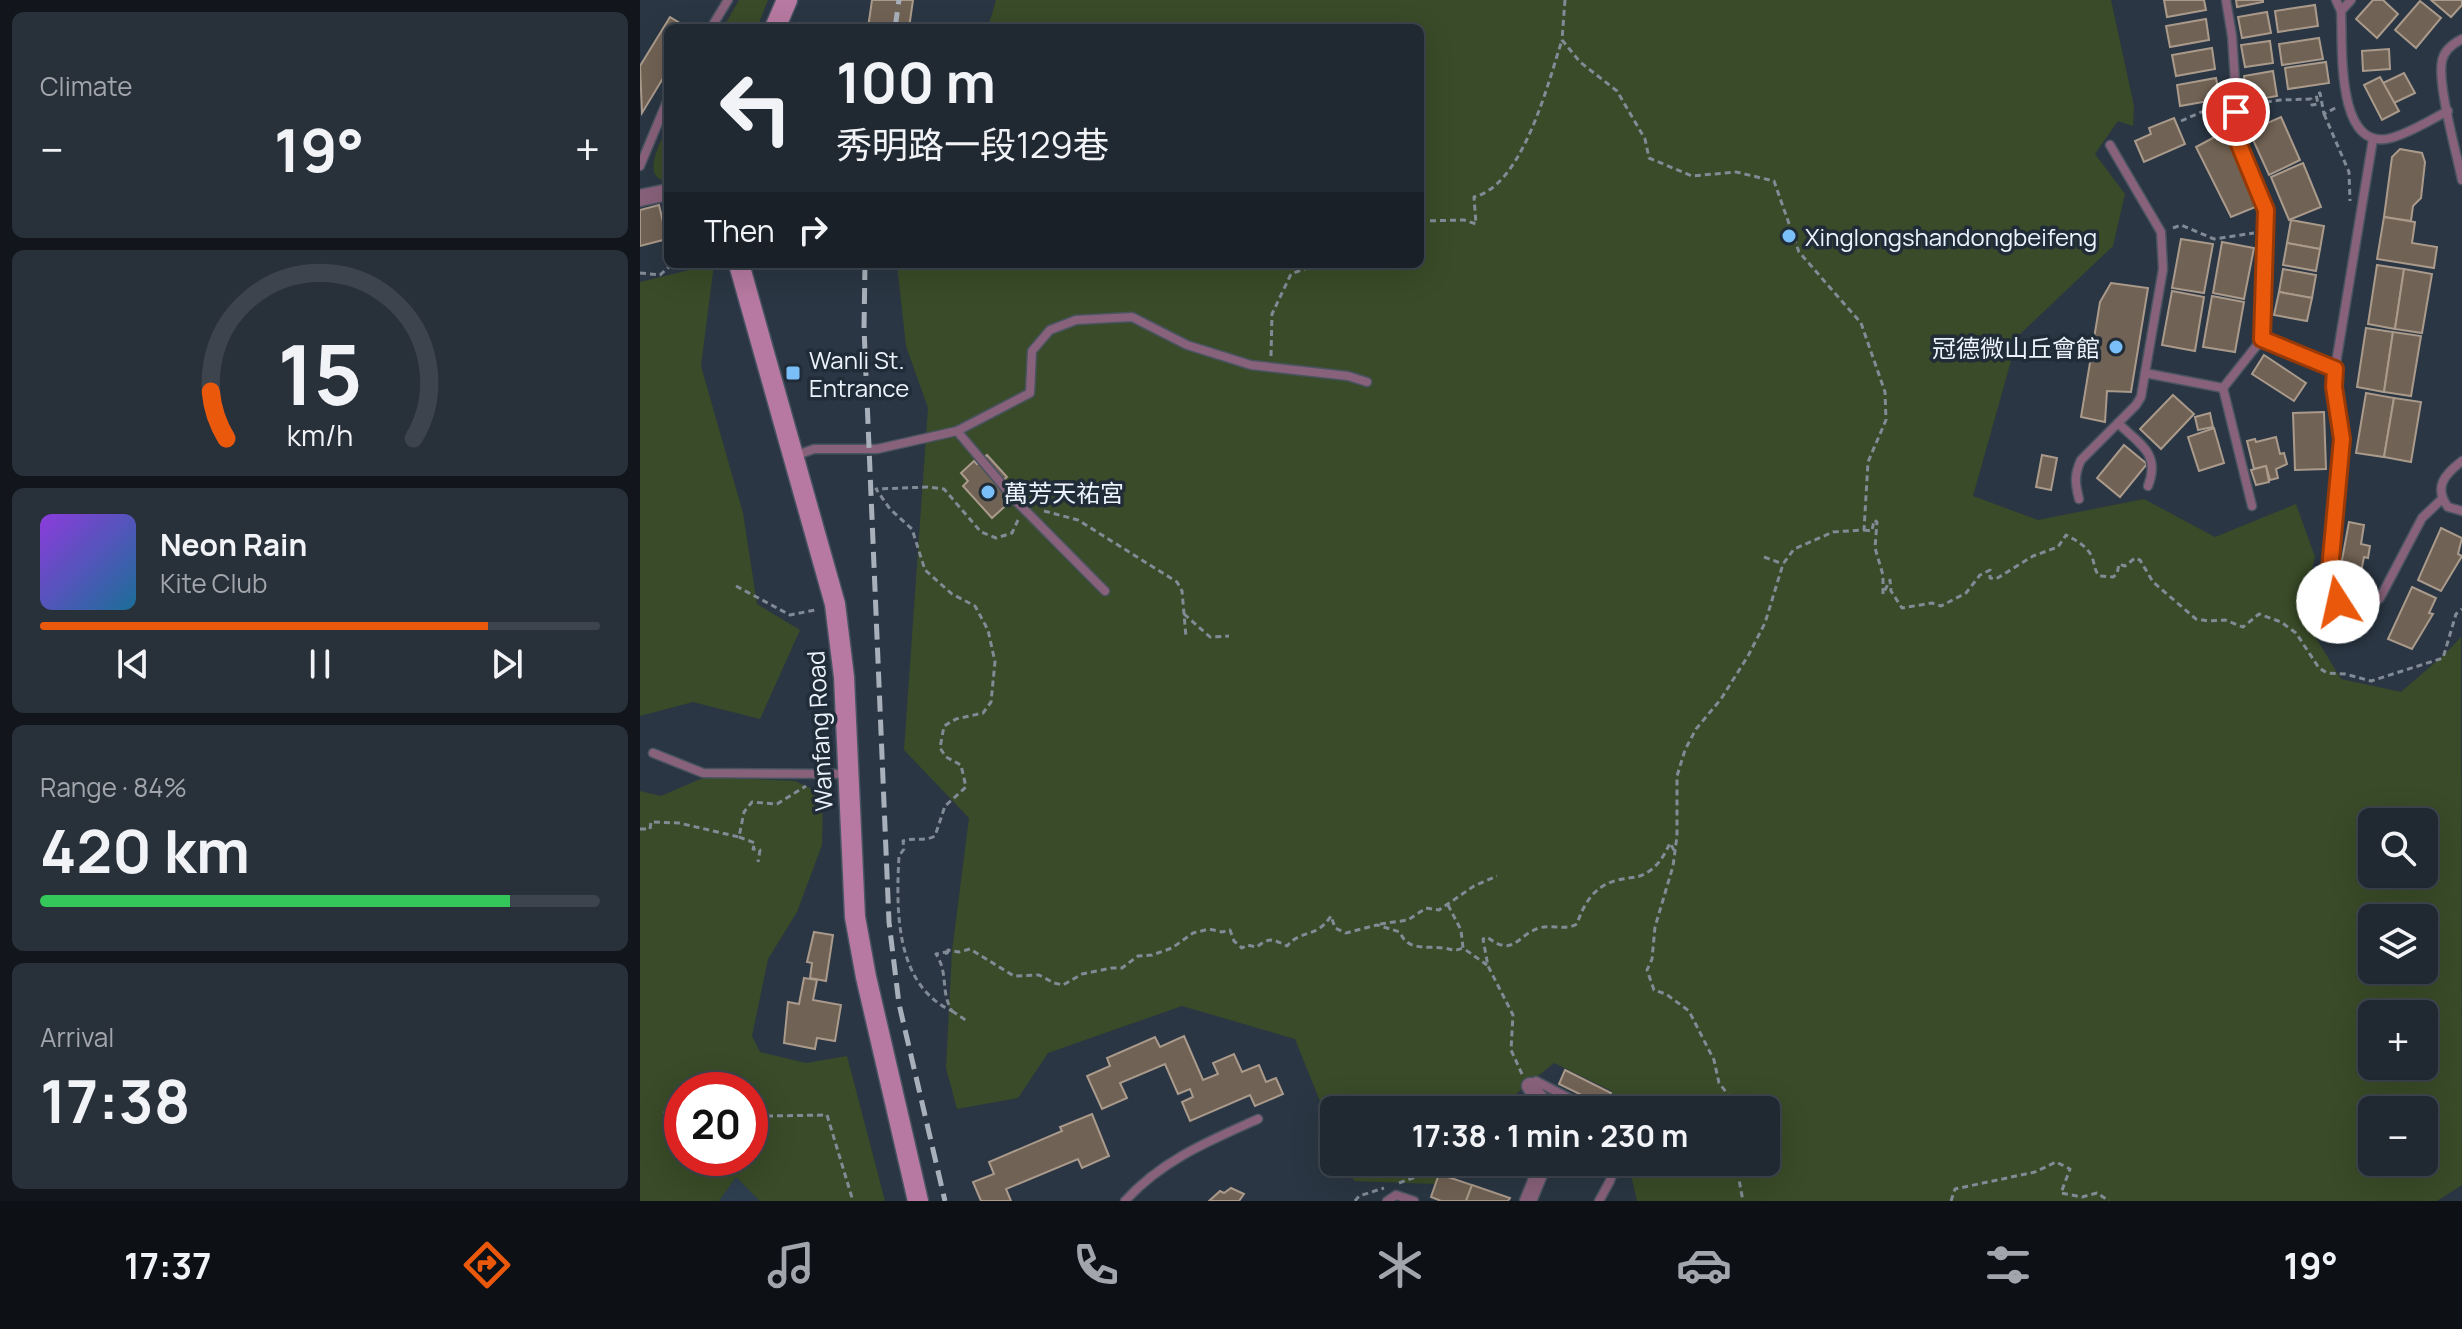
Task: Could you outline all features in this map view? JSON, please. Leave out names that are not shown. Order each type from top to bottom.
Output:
[{"type":"street","points":[[777,24],[787,0]]},
{"type":"street","points":[[640,198],[664,193]]},
{"type":"street","name":"Wanfang Road","points":[[740,268],[835,604],[844,677],[855,917],[918,1201]]},
{"type":"street","points":[[1530,1086],[1538,1096]]},
{"type":"street","points":[[1528,1201],[1538,1176]]},
{"type":"lane","points":[[713,24],[728,0]]},
{"type":"lane","points":[[2223,388],[2262,339],[2265,231],[2264,202],[2238,142],[2234,124],[2232,36],[2226,0]]},
{"type":"lane","points":[[2336,0],[2341,11],[2347,101],[2357,128],[2373,139],[2393,138],[2448,111]]},
{"type":"lane","points":[[2341,11],[2351,0]]},
{"type":"lane","points":[[2462,39],[2453,43],[2441,62],[2441,77],[2462,180]]},
{"type":"lane","points":[[640,166],[664,109]]},
{"type":"lane","points":[[2373,139],[2335,369],[2334,387],[2342,439],[2329,580],[2338,602],[2347,608],[2360,610],[2371,607],[2380,598],[2422,518],[2442,499]]},
{"type":"lane","points":[[2079,499],[2075,483],[2081,460],[2141,397],[2163,269],[2161,232],[2110,145]]},
{"type":"lane","points":[[793,456],[814,449],[877,449],[957,431],[1030,393],[1032,351],[1050,330],[1076,320],[1132,317],[1187,345],[1251,365],[1348,376],[1367,382]]},
{"type":"lane","points":[[2262,339],[2335,369]]},
{"type":"lane","points":[[2145,373],[2223,388]]},
{"type":"lane","points":[[2223,388],[2252,506]]},
{"type":"lane","points":[[2118,423],[2150,455],[2153,473],[2148,486]]},
{"type":"lane","points":[[957,431],[1017,502],[1105,591]]},
{"type":"lane","points":[[2462,461],[2443,478],[2440,488],[2442,499],[2448,507],[2462,511]]},
{"type":"lane","points":[[653,753],[703,773],[848,774]]},
{"type":"lane","points":[[1530,1086],[1536,1081],[1565,1096]]},
{"type":"lane","points":[[1125,1201],[1162,1167],[1195,1147],[1258,1119]]},
{"type":"lane","points":[[1599,1201],[1612,1176]]},
{"type":"lane","points":[[1387,1201],[1396,1195],[1414,1201]]},
{"type":"path","points":[[1424,221],[1464,220],[1476,224],[1474,197],[1486,194],[1506,176],[1535,120],[1562,40],[1565,0]]},
{"type":"path","points":[[1562,40],[1580,62],[1617,91],[1645,139],[1649,158],[1692,176],[1736,172],[1774,181],[1799,252],[1861,323],[1885,392],[1886,420],[1868,462],[1864,530]]},
{"type":"path","points":[[2181,121],[2213,107],[2248,114],[2249,105],[2280,100],[2311,99],[2312,105],[2318,104],[2316,94],[2320,93],[2324,114],[2349,172],[2350,200],[2360,216]]},
{"type":"path","points":[[2324,114],[2347,101]]},
{"type":"path","points":[[2161,232],[2181,225],[2214,239],[2265,231]]},
{"type":"path","points":[[640,273],[660,275],[668,268]]},
{"type":"path","points":[[1271,368],[1272,314],[1291,274],[1307,268]]},
{"type":"path","points":[[967,1021],[929,997],[905,953],[900,925],[899,856],[904,849],[903,841],[916,838],[927,840],[935,836],[945,806],[966,787],[961,765],[946,757],[940,748],[944,726],[956,719],[983,713],[991,702],[995,662],[988,630],[975,606],[952,594],[925,570],[912,529],[890,509],[876,489],[944,489],[981,532],[996,538],[1012,533],[1018,520],[1017,502]]},
{"type":"path","points":[[1032,518],[1039,510],[1078,520],[1177,582],[1182,591],[1186,637]]},
{"type":"path","points":[[1729,1096],[1719,1083],[1714,1060],[1689,1011],[1666,994],[1654,990],[1647,970],[1675,852],[1677,776],[1685,750],[1696,729],[1721,699],[1765,623],[1783,564],[1794,549],[1833,532],[1872,531],[1874,520],[1877,522],[1875,548],[1883,575],[1883,594],[1890,580],[1891,591],[1902,608],[1932,603],[1941,606],[1966,593],[1980,575],[1990,570],[1990,578],[1996,579],[2033,556],[2058,547],[2066,535],[2082,544],[2091,554],[2099,576],[2113,577],[2119,564],[2125,566],[2135,558],[2140,560],[2153,582],[2196,619],[2225,620],[2243,627],[2259,614],[2281,622],[2296,633],[2319,668],[2327,673],[2345,674],[2365,681],[2443,658],[2456,614],[2462,609]]},
{"type":"path","points":[[1764,557],[1783,564]]},
{"type":"path","points":[[736,586],[790,615],[815,610]]},
{"type":"path","points":[[1184,614],[1210,637],[1229,636]]},
{"type":"path","points":[[739,837],[744,812],[752,802],[777,804],[827,774]]},
{"type":"path","points":[[640,829],[650,829],[651,822],[666,821],[739,837],[755,843],[753,849],[760,850],[758,862]]},
{"type":"path","points":[[1515,1063],[1511,1050],[1513,1015],[1488,966],[1485,937],[1504,946],[1515,945],[1542,926],[1571,928],[1577,924],[1592,894],[1606,884],[1637,878],[1650,871],[1661,860],[1670,843],[1675,852]]},
{"type":"path","points":[[952,1011],[945,998],[945,972],[937,952],[946,952],[947,956],[948,950],[959,952],[970,949],[1014,976],[1039,975],[1063,985],[1082,974],[1122,968],[1138,956],[1172,948],[1193,933],[1209,929],[1230,930],[1234,941],[1242,948],[1247,945],[1257,947],[1266,939],[1276,939],[1287,946],[1293,937],[1323,928],[1331,916],[1335,928],[1346,933],[1408,920],[1426,908],[1439,910],[1474,886],[1497,876]]},
{"type":"path","points":[[1448,905],[1461,930],[1463,948],[1488,966]]},
{"type":"path","points":[[1377,925],[1400,932],[1403,939],[1414,946],[1455,951],[1463,948]]},
{"type":"path","points":[[768,1115],[827,1115],[853,1201]]},
{"type":"path","points":[[1951,1201],[1955,1189],[2035,1172],[2056,1162],[2070,1169],[2061,1193],[2082,1197],[2097,1193],[2109,1201]]},
{"type":"path","points":[[1738,1176],[1743,1201]]},
{"type":"shaded area","points":[[736,1177],[760,1201],[719,1201]]},
{"type":"green space","points":[[739,0],[768,0],[759,24],[725,24]]},
{"type":"green space","points":[[996,0],[2111,0],[2134,106],[2133,126],[2118,121],[2095,154],[2125,194],[2113,246],[2018,336],[1973,496],[2038,520],[2144,499],[2215,537],[2296,504],[2315,557],[2301,613],[2341,679],[2401,692],[2461,637],[2462,1185],[2437,1201],[1637,1201],[1631,1176],[1780,1176],[1780,1096],[1613,1096],[1612,1091],[1554,1063],[1513,1096],[1320,1096],[1320,1101],[1295,1039],[1182,1006],[1048,1053],[1018,1098],[957,1109],[946,1068],[952,951],[969,818],[904,750],[928,408],[906,346],[897,268],[1424,268],[1424,24],[989,24]]},
{"type":"green space","points":[[664,135],[664,180],[655,174],[657,150]]},
{"type":"green space","points":[[698,268],[713,268],[701,366],[743,513],[757,604],[800,630],[760,719],[693,702],[640,716],[640,282]]},
{"type":"green space","points":[[705,777],[795,781],[823,794],[822,845],[797,912],[768,959],[752,1036],[760,1052],[806,1063],[847,1056],[885,1201],[760,1201],[736,1177],[719,1201],[640,1201],[640,791],[661,796]]},
{"type":"green space","points":[[1352,1176],[1438,1176],[1435,1184],[1354,1181]]},
{"type":"building","points":[[872,0],[913,0],[910,24],[869,24]]},
{"type":"building","points":[[2164,0],[2204,0],[2206,10],[2167,17]]},
{"type":"building","points":[[2236,0],[2263,0],[2263,2],[2237,7]]},
{"type":"building","points":[[2373,0],[2383,0],[2398,14],[2377,38],[2356,19]]},
{"type":"building","points":[[2431,0],[2462,0],[2462,5],[2451,17]]},
{"type":"building","points":[[2420,1],[2441,18],[2416,48],[2395,30]]},
{"type":"building","points":[[2315,5],[2318,26],[2278,32],[2275,11]]},
{"type":"building","points":[[2267,12],[2271,33],[2242,38],[2238,17]]},
{"type":"building","points":[[670,17],[681,24],[666,24]]},
{"type":"building","points":[[2206,19],[2209,40],[2170,47],[2166,26]]},
{"type":"building","points":[[664,27],[664,77],[642,113],[640,66]]},
{"type":"building","points":[[2319,38],[2323,59],[2282,65],[2279,44]]},
{"type":"building","points":[[2270,41],[2273,63],[2245,67],[2241,45]]},
{"type":"building","points":[[2212,48],[2215,69],[2176,76],[2172,55]]},
{"type":"building","points":[[2389,49],[2390,69],[2363,71],[2362,51]]},
{"type":"building","points":[[2326,62],[2329,83],[2288,89],[2285,68]]},
{"type":"building","points":[[2273,71],[2277,96],[2248,101],[2244,76]]},
{"type":"building","points":[[2404,73],[2415,93],[2394,103],[2383,83]]},
{"type":"building","points":[[2380,77],[2399,111],[2382,120],[2364,85]]},
{"type":"building","points":[[2216,78],[2220,99],[2180,106],[2177,85]]},
{"type":"building","points":[[2281,117],[2300,160],[2269,175],[2249,131]]},
{"type":"building","points":[[2174,118],[2185,144],[2144,162],[2135,141],[2151,134],[2149,128]]},
{"type":"building","points":[[2226,131],[2258,206],[2231,217],[2196,147]]},
{"type":"building","points":[[2400,149],[2422,153],[2425,162],[2421,198],[2413,206],[2411,221],[2384,217],[2392,157]]},
{"type":"building","points":[[2303,163],[2321,207],[2289,220],[2271,177]]},
{"type":"building","points":[[659,205],[664,240],[640,246],[640,210]]},
{"type":"building","points":[[2384,217],[2415,222],[2412,243],[2437,247],[2434,268],[2377,259]]},
{"type":"building","points":[[2291,220],[2324,226],[2320,249],[2287,243]]},
{"type":"building","points":[[2181,239],[2213,244],[2204,293],[2172,288]]},
{"type":"building","points":[[2222,242],[2254,248],[2244,299],[2213,293]]},
{"type":"building","points":[[2287,243],[2320,249],[2316,271],[2283,265]]},
{"type":"building","points":[[2377,265],[2404,269],[2395,329],[2368,324]]},
{"type":"building","points":[[2283,269],[2316,275],[2312,298],[2279,292]]},
{"type":"building","points":[[2404,269],[2432,274],[2422,333],[2395,329]]},
{"type":"building","name":"冠德微山丘會館","points":[[2111,283],[2148,288],[2131,392],[2107,391],[2105,422],[2081,417],[2100,302]]},
{"type":"building","points":[[2172,291],[2204,297],[2195,351],[2162,345]]},
{"type":"building","points":[[2279,292],[2312,298],[2307,321],[2274,315]]},
{"type":"building","points":[[2212,296],[2244,302],[2235,352],[2203,347]]},
{"type":"building","points":[[2366,328],[2393,332],[2384,392],[2357,387]]},
{"type":"building","points":[[2393,332],[2421,336],[2411,396],[2384,392]]},
{"type":"building","points":[[2264,355],[2306,383],[2294,401],[2252,374]]},
{"type":"building","points":[[2366,393],[2394,398],[2384,457],[2356,453]]},
{"type":"building","points":[[2173,395],[2194,414],[2161,449],[2140,429]]},
{"type":"building","points":[[2394,398],[2421,402],[2411,462],[2384,457]]},
{"type":"building","points":[[2324,412],[2326,469],[2295,470],[2293,413]]},
{"type":"building","points":[[2210,413],[2213,427],[2198,430],[2195,417]]},
{"type":"building","points":[[2214,428],[2224,463],[2199,471],[2188,437]]},
{"type":"building","points":[[2276,437],[2280,454],[2284,453],[2287,464],[2276,469],[2278,478],[2270,480],[2266,466],[2254,469],[2247,441]]},
{"type":"building","points":[[2124,445],[2147,464],[2120,497],[2097,478]]},
{"type":"building","name":"萬芳天祐宮","points":[[987,455],[1007,477],[999,484],[1013,499],[992,518],[963,486],[968,481],[961,473],[974,461],[977,464]]},
{"type":"building","points":[[2042,455],[2057,458],[2051,490],[2036,487]]},
{"type":"building","points":[[2266,466],[2269,482],[2256,485],[2251,470]]},
{"type":"building","points":[[2349,522],[2364,525],[2361,544],[2370,546],[2361,572],[2356,571],[2354,578],[2339,576]]},
{"type":"building","points":[[2441,528],[2462,538],[2458,554],[2462,556],[2441,591],[2418,580]]},
{"type":"building","points":[[2412,587],[2436,598],[2429,613],[2433,614],[2412,649],[2388,639]]},
{"type":"building","points":[[814,932],[833,935],[826,981],[810,978],[812,963],[807,962]]},
{"type":"building","points":[[804,978],[817,980],[813,1000],[841,1005],[835,1041],[817,1038],[815,1049],[784,1043],[788,1002],[799,1004]]},
{"type":"building","points":[[1184,1036],[1203,1080],[1218,1074],[1213,1063],[1234,1054],[1242,1072],[1259,1065],[1266,1082],[1276,1078],[1283,1094],[1255,1106],[1250,1095],[1190,1121],[1182,1102],[1193,1097],[1190,1089],[1178,1094],[1165,1064],[1120,1083],[1127,1098],[1102,1109],[1087,1076],[1110,1066],[1107,1058],[1155,1037],[1160,1047]]},
{"type":"building","points":[[1565,1070],[1611,1093],[1609,1096],[1584,1096],[1559,1084]]},
{"type":"building","points":[[1092,1114],[1109,1156],[1082,1168],[1078,1159],[1006,1189],[1011,1201],[981,1201],[973,1182],[994,1174],[989,1162],[1062,1131],[1060,1127]]},
{"type":"building","points":[[1438,1176],[1472,1185],[1466,1201],[1441,1201],[1431,1197]]},
{"type":"building","points":[[1472,1185],[1510,1198],[1508,1201],[1466,1201]]},
{"type":"building","points":[[1231,1188],[1244,1194],[1239,1201],[1209,1201],[1220,1191],[1224,1193]]},
{"type":"railway","points":[[896,24],[899,0]]},
{"type":"railway","points":[[865,268],[864,328],[889,922],[899,1004],[945,1201]]},
{"type":"place","name":"Xinglongshandongbeifeng","points":[[1789,236]]},
{"type":"place","name":"冠德微山丘會館","points":[[2116,347]]},
{"type":"place","name":"Wanli St. Entrance","points":[[793,373]]},
{"type":"place","name":"萬芳天祐宮","points":[[988,492]]},
{"type":"route","points":[[2236,112],[2234,124],[2238,142],[2266,210],[2262,339],[2335,369],[2334,387],[2342,439],[2329,580],[2338,602]]}]
